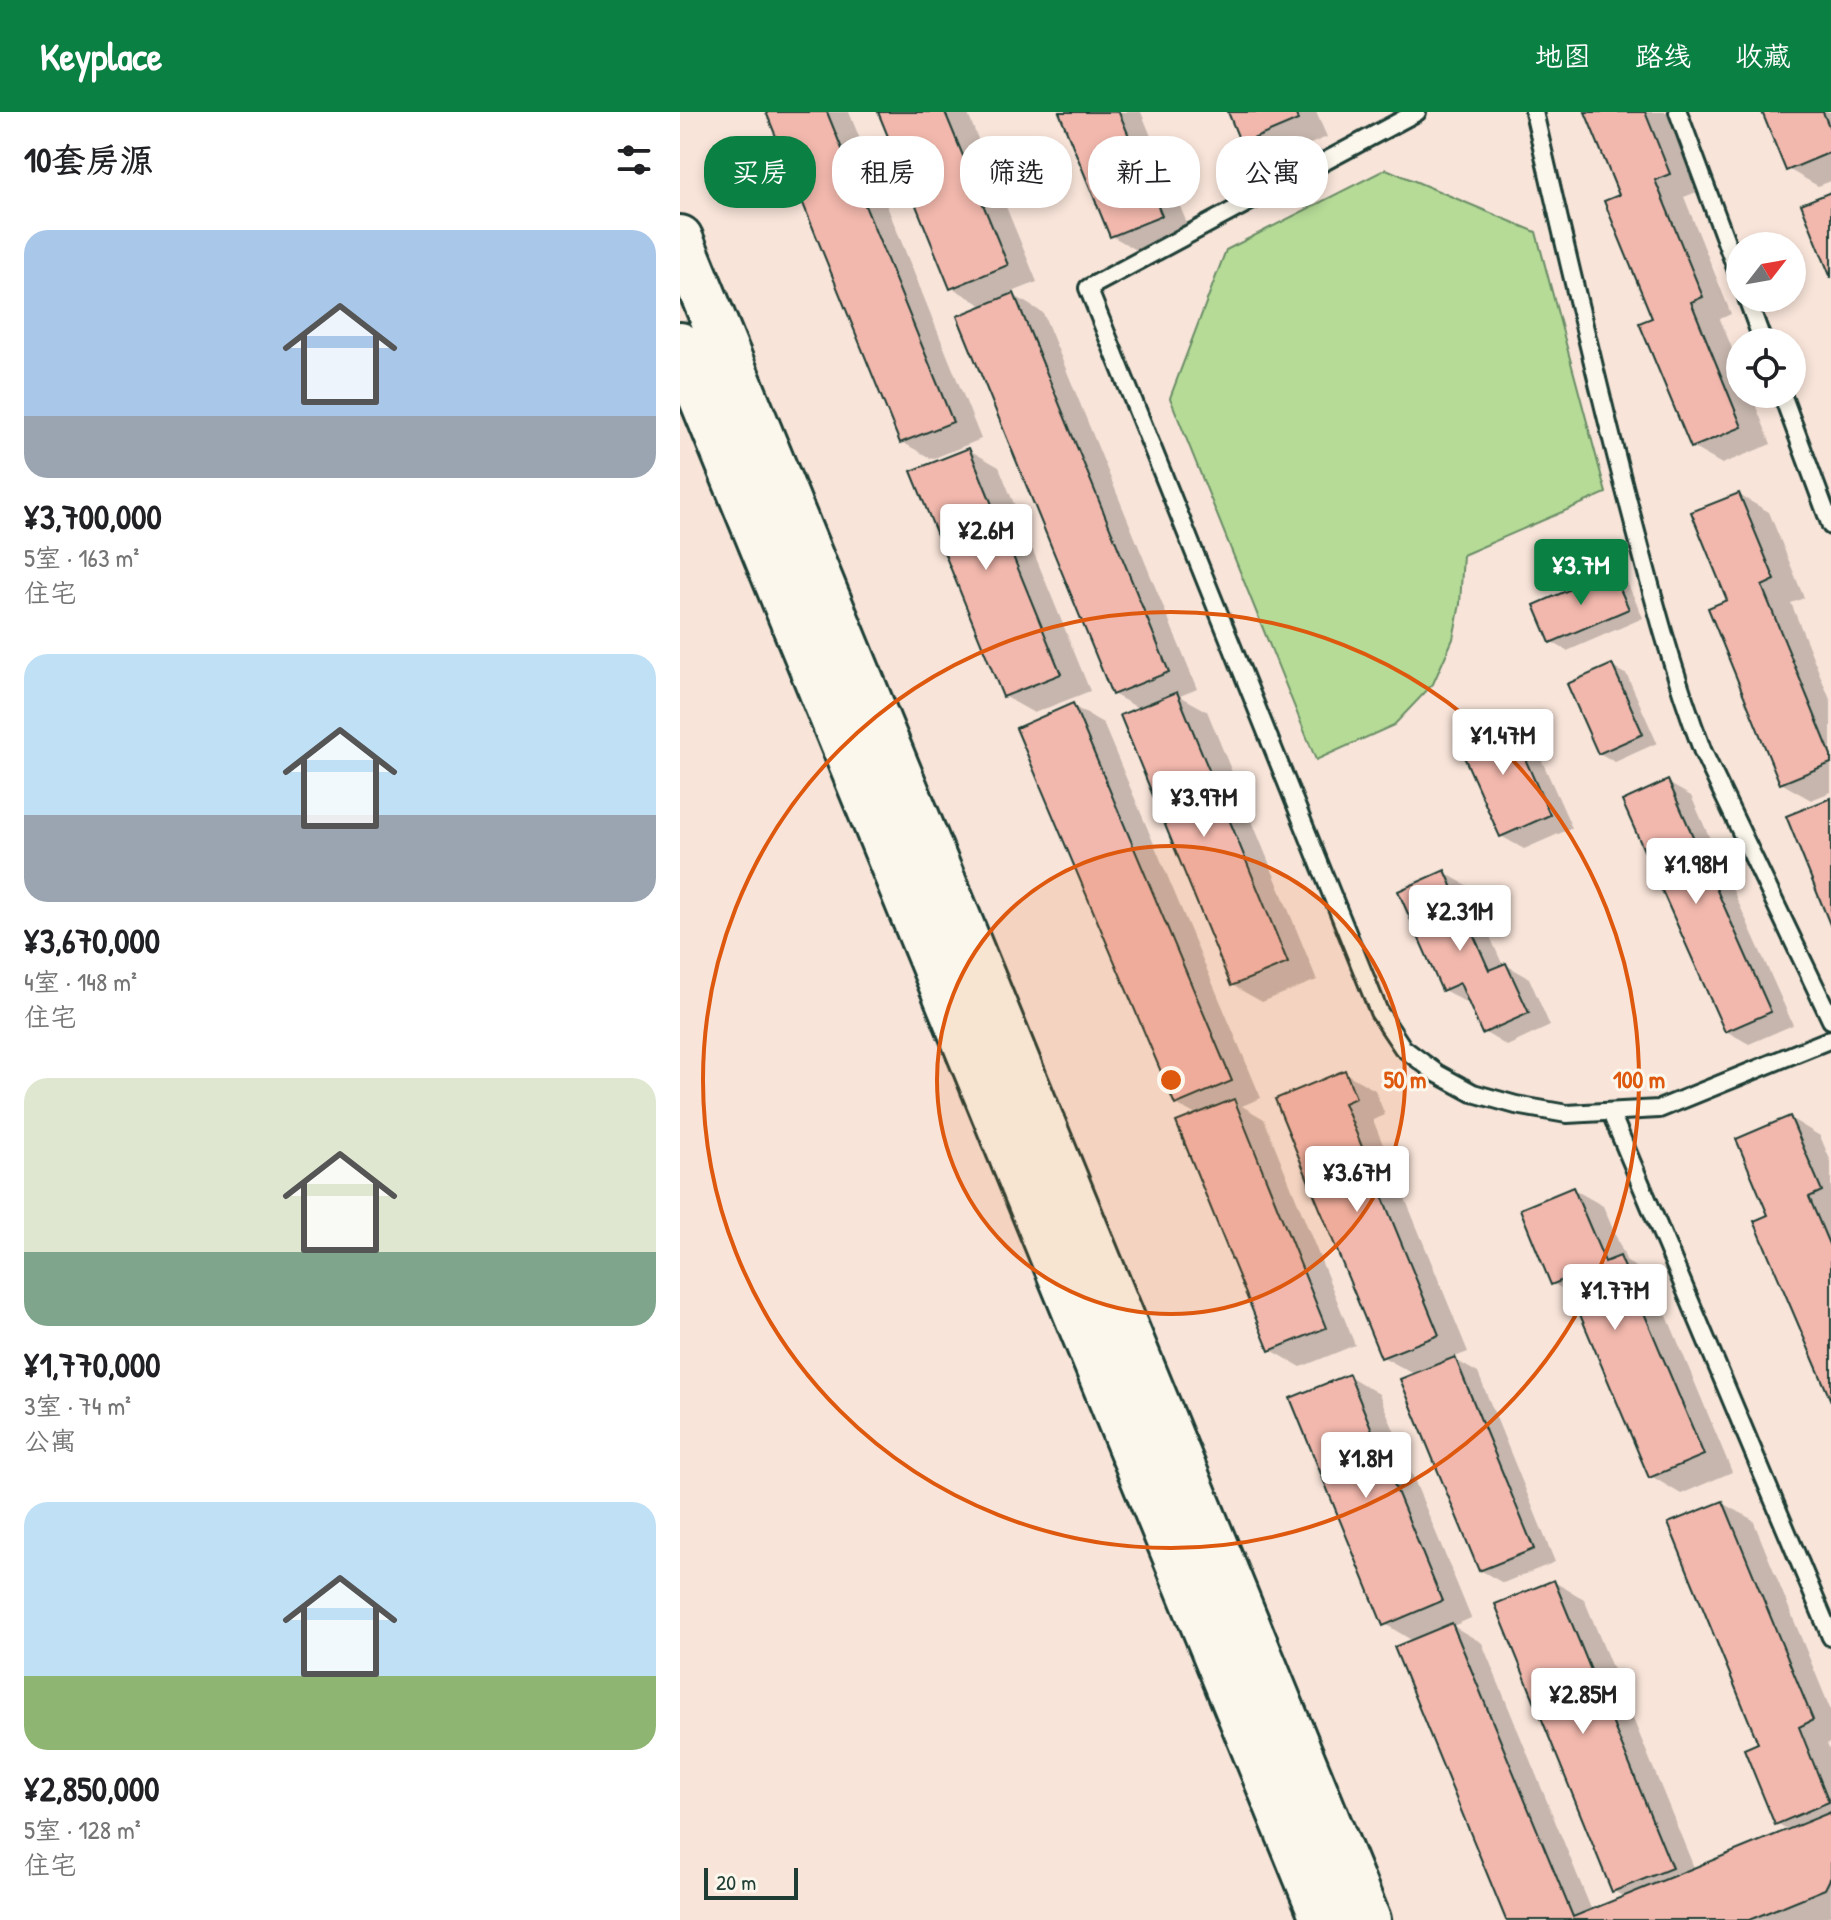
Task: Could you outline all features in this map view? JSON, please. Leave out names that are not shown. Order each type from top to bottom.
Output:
[{"type":"street","points":[[680,238],[1368,1920]]},
{"type":"street","points":[[680,345],[1324,1920]]},
{"type":"lane","points":[[1417,112],[1088,288],[1379,1012],[1403,1048],[1438,1074],[1473,1093],[1567,1114],[1659,1109],[1831,1039]]},
{"type":"lane","points":[[1534,112],[1591,359],[1662,632],[1685,706],[1703,752],[1831,1020]]},
{"type":"lane","points":[[1678,112],[1726,241]]},
{"type":"lane","points":[[1787,408],[1831,526]]},
{"type":"lane","points":[[1611,1113],[1831,1637]]},
{"type":"green space","points":[[1386,169],[1536,232],[1606,493],[1463,555],[1460,604],[1453,639],[1433,684],[1394,725],[1316,760],[1170,398],[1226,250],[1309,208],[1328,208],[1328,198]]},
{"type":"building","points":[[766,112],[827,112],[837,136],[832,136],[832,208],[866,208],[953,422],[900,443],[805,208],[816,208],[816,136],[776,136]]},
{"type":"building","points":[[878,112],[945,112],[960,148],[960,208],[985,208],[1008,265],[950,289],[917,208],[944,208],[944,136],[888,136]]},
{"type":"building","points":[[1059,112],[1119,112],[1129,136],[1088,136],[1088,183],[1072,144],[1072,136],[1069,136]]},
{"type":"building","points":[[1228,112],[1295,112],[1298,120],[1260,136],[1238,136]]},
{"type":"building","points":[[1585,112],[1645,112],[1670,174],[1655,180],[1703,297],[1691,302],[1726,388],[1726,408],[1734,408],[1742,427],[1691,448],[1639,323],[1652,318],[1604,201],[1619,195]]},
{"type":"building","points":[[1762,112],[1823,112],[1831,131],[1831,152],[1786,171]]},
{"type":"building","points":[[1831,192],[1831,278],[1801,204]]},
{"type":"building","points":[[1098,208],[1159,208],[1162,216],[1110,237]]},
{"type":"building","points":[[1014,293],[1169,672],[1112,695],[957,316]]},
{"type":"building","points":[[969,448],[1061,674],[1003,697],[911,471]]},
{"type":"building","points":[[1739,493],[1775,580],[1762,586],[1831,755],[1831,763],[1780,784],[1708,608],[1727,600],[1691,512]]},
{"type":"building","points":[[1612,571],[1629,609],[1550,643],[1534,605]]},
{"type":"building","points":[[1612,664],[1643,734],[1598,754],[1567,684]]},
{"type":"building","points":[[1177,692],[1288,963],[1231,986],[1120,715]]},
{"type":"building","points":[[1073,703],[1232,1081],[1175,1105],[1016,728]]},
{"type":"building","points":[[1506,716],[1550,815],[1500,837],[1456,739]]},
{"type":"building","points":[[1668,780],[1771,1012],[1725,1032],[1622,801]]},
{"type":"building","points":[[1831,798],[1831,927],[1786,816]]},
{"type":"building","points":[[1445,870],[1489,970],[1506,963],[1529,1013],[1482,1034],[1460,983],[1442,991],[1398,891]]},
{"type":"building","points":[[1345,1070],[1356,1098],[1344,1103],[1439,1335],[1381,1358],[1275,1099]]},
{"type":"building","points":[[1234,1099],[1326,1328],[1269,1351],[1176,1122]]},
{"type":"building","points":[[1790,1116],[1822,1191],[1809,1197],[1831,1249],[1831,1401],[1754,1221],[1768,1215],[1736,1139]]},
{"type":"building","points":[[1573,1187],[1605,1262],[1620,1256],[1704,1455],[1649,1478],[1565,1279],[1551,1285],[1520,1209]]},
{"type":"building","points":[[1455,1357],[1534,1549],[1479,1571],[1400,1379]]},
{"type":"building","points":[[1349,1374],[1442,1601],[1383,1626],[1290,1398]]},
{"type":"building","points":[[1723,1501],[1813,1720],[1799,1727],[1829,1802],[1775,1825],[1744,1749],[1758,1743],[1668,1523]]},
{"type":"building","points":[[1554,1580],[1672,1868],[1612,1892],[1495,1604]]},
{"type":"building","points":[[1452,1623],[1573,1917],[1831,1812],[1831,1877],[1825,1889],[1749,1920],[1506,1920],[1394,1647]]}]
